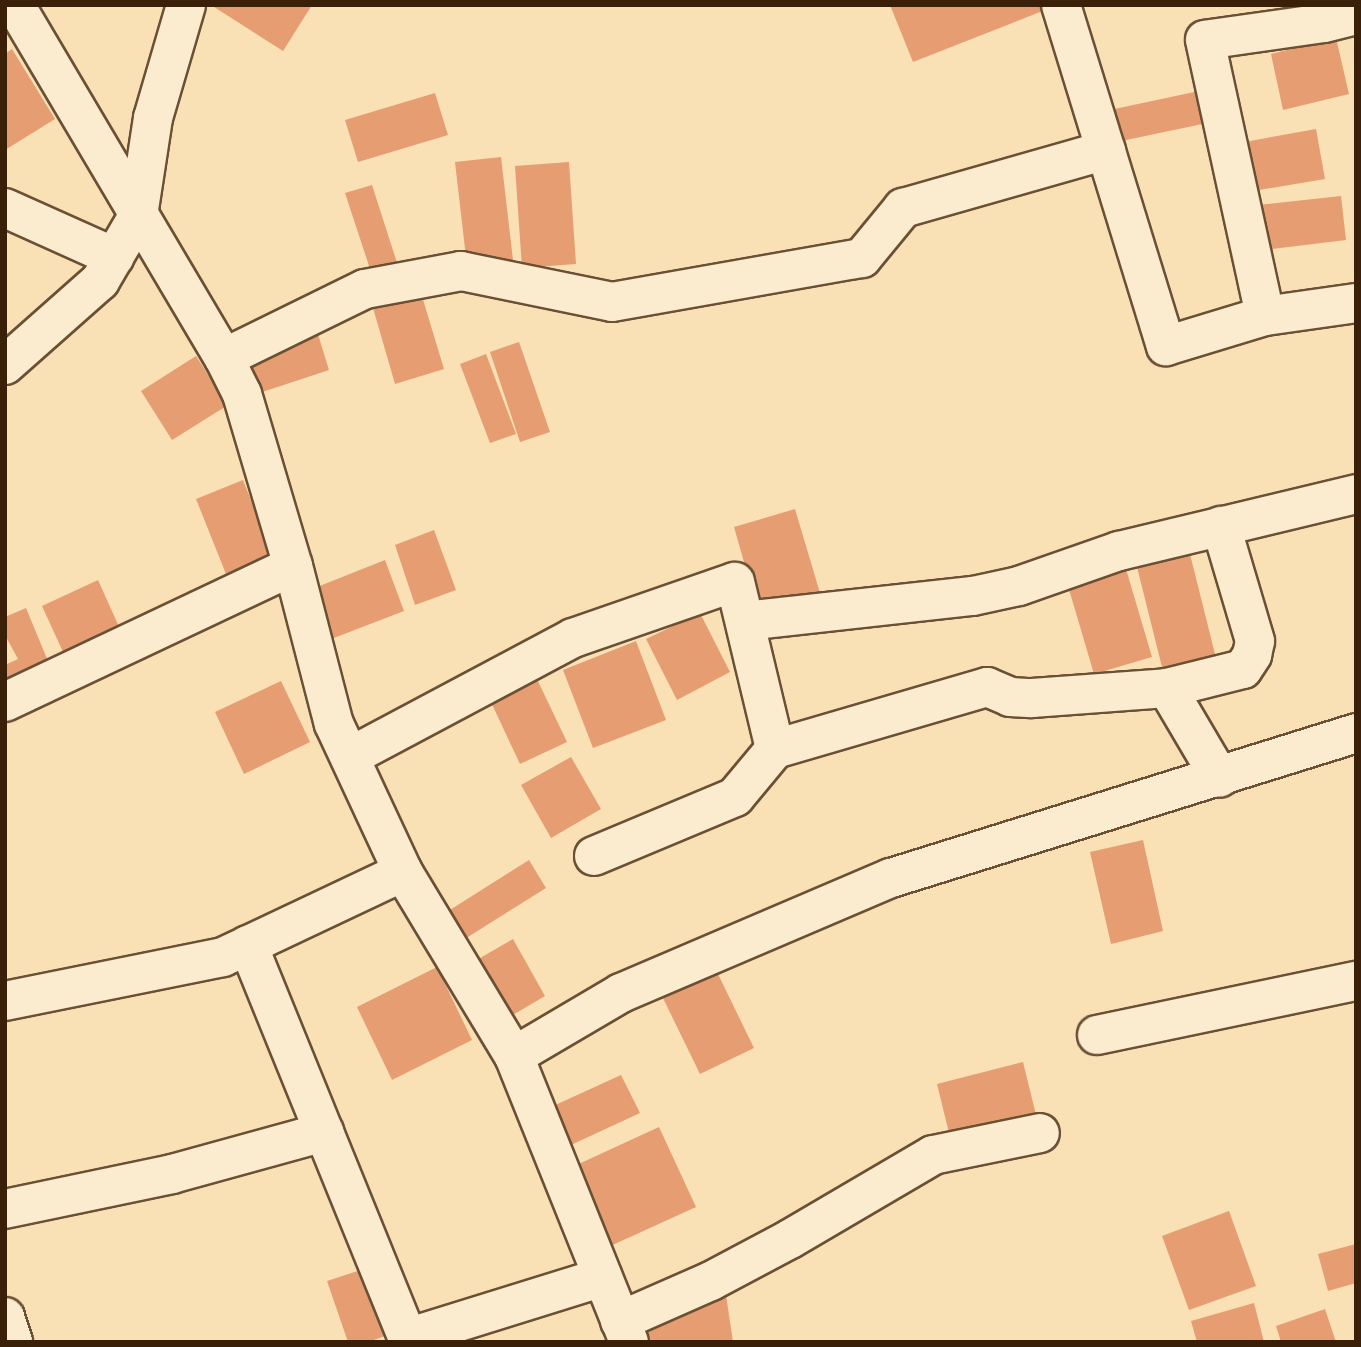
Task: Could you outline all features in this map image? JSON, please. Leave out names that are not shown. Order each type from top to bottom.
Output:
[{"type":"street","points":[[15,5],[224,358],[242,394],[293,566],[334,724],[403,872],[514,1056],[624,1331],[790,1239],[933,1155],[1040,1133]]},
{"type":"street","points":[[5,365],[100,281],[138,216],[153,118],[186,5]]},
{"type":"street","points":[[1060,5],[1166,346],[1265,316],[1356,303]]},
{"type":"street","points":[[1265,316],[1205,40],[1333,14]]},
{"type":"street","points":[[224,358],[365,289],[461,271],[612,302],[862,258],[903,208],[1106,150]]},
{"type":"street","points":[[5,208],[114,257]]},
{"type":"street","points":[[745,621],[973,596],[1019,586],[1119,551],[1356,494]]},
{"type":"street","points":[[594,856],[735,797],[775,749],[987,687],[1010,697],[1032,698],[1167,688],[1242,669],[1252,655],[1255,641],[1221,526]]},
{"type":"street","points":[[5,702],[293,566]]},
{"type":"street","points":[[351,756],[573,638],[735,582],[775,749]]},
{"type":"street","points":[[1167,688],[1220,778]]},
{"type":"street","points":[[514,1056],[621,993],[891,878],[1220,778],[1356,733]]},
{"type":"street","points":[[5,1001],[223,957],[403,872]]},
{"type":"street","points":[[248,945],[408,1340],[603,1277]]},
{"type":"street","points":[[1097,1035],[1356,981]]},
{"type":"street","points":[[5,1209],[172,1174],[324,1132]]},
{"type":"street","points":[[5,1317],[13,1342]]},
{"type":"building","points":[[211,5],[312,5],[283,51]]},
{"type":"building","points":[[890,5],[1043,5],[1045,10],[913,62]]},
{"type":"building","points":[[1336,38],[1349,94],[1283,110],[1271,54]]},
{"type":"building","points":[[12,49],[55,119],[5,150],[5,54]]},
{"type":"building","points":[[1199,91],[1207,123],[1112,143],[1105,111]]},
{"type":"building","points":[[435,93],[448,135],[358,162],[345,120]]},
{"type":"building","points":[[1316,129],[1325,179],[1247,192],[1239,143]]},
{"type":"building","points":[[501,157],[513,260],[467,266],[455,162]]},
{"type":"building","points":[[569,162],[576,264],[522,268],[515,166]]},
{"type":"building","points":[[372,185],[399,269],[373,278],[345,193]]},
{"type":"building","points":[[1341,196],[1346,240],[1255,251],[1250,206]]},
{"type":"building","points":[[421,293],[444,369],[395,384],[373,308]]},
{"type":"building","points":[[317,331],[329,370],[250,396],[237,359]]},
{"type":"building","points":[[519,342],[550,432],[520,442],[490,352]]},
{"type":"building","points":[[486,354],[516,434],[490,443],[460,364]]},
{"type":"building","points":[[196,356],[228,405],[172,440],[141,391]]},
{"type":"building","points":[[243,480],[279,571],[232,589],[196,499]]},
{"type":"building","points":[[795,509],[820,593],[758,611],[734,527]]},
{"type":"building","points":[[434,530],[456,590],[415,605],[395,545]]},
{"type":"building","points":[[1190,554],[1218,666],[1165,679],[1137,567]]},
{"type":"building","points":[[385,560],[404,611],[326,641],[307,591]]},
{"type":"building","points":[[1126,569],[1152,657],[1094,674],[1068,586]]},
{"type":"building","points":[[98,580],[125,640],[69,665],[42,606]]},
{"type":"building","points":[[26,608],[50,666],[5,690],[5,665],[18,659],[5,635],[5,617]]},
{"type":"building","points":[[700,613],[730,672],[677,700],[646,639]]},
{"type":"building","points":[[636,641],[666,720],[593,748],[563,670]]},
{"type":"building","points":[[536,677],[567,742],[520,764],[490,700]]},
{"type":"building","points":[[281,681],[310,742],[244,774],[215,712]]},
{"type":"building","points":[[571,757],[601,809],[551,838],[521,785]]},
{"type":"building","points":[[1143,840],[1163,931],[1111,944],[1090,852]]},
{"type":"building","points":[[529,860],[546,888],[452,947],[434,920]]},
{"type":"building","points":[[513,939],[545,996],[501,1022],[468,965]]},
{"type":"building","points":[[437,967],[472,1040],[392,1080],[357,1007]]},
{"type":"building","points":[[716,970],[754,1048],[700,1074],[662,996]]},
{"type":"building","points":[[1023,1062],[1037,1119],[951,1141],[937,1084]]},
{"type":"building","points":[[621,1075],[640,1113],[558,1151],[540,1112]]},
{"type":"building","points":[[659,1127],[696,1207],[606,1248],[570,1168]]},
{"type":"building","points":[[1229,1211],[1256,1286],[1189,1310],[1162,1236]]},
{"type":"building","points":[[1356,1244],[1356,1283],[1328,1291],[1318,1254]]},
{"type":"building","points":[[373,1266],[396,1332],[368,1342],[348,1342],[327,1281]]},
{"type":"building","points":[[726,1295],[733,1342],[648,1342],[642,1328]]},
{"type":"building","points":[[1254,1303],[1264,1342],[1197,1342],[1191,1321]]},
{"type":"building","points":[[1325,1309],[1336,1342],[1281,1342],[1276,1326]]}]
